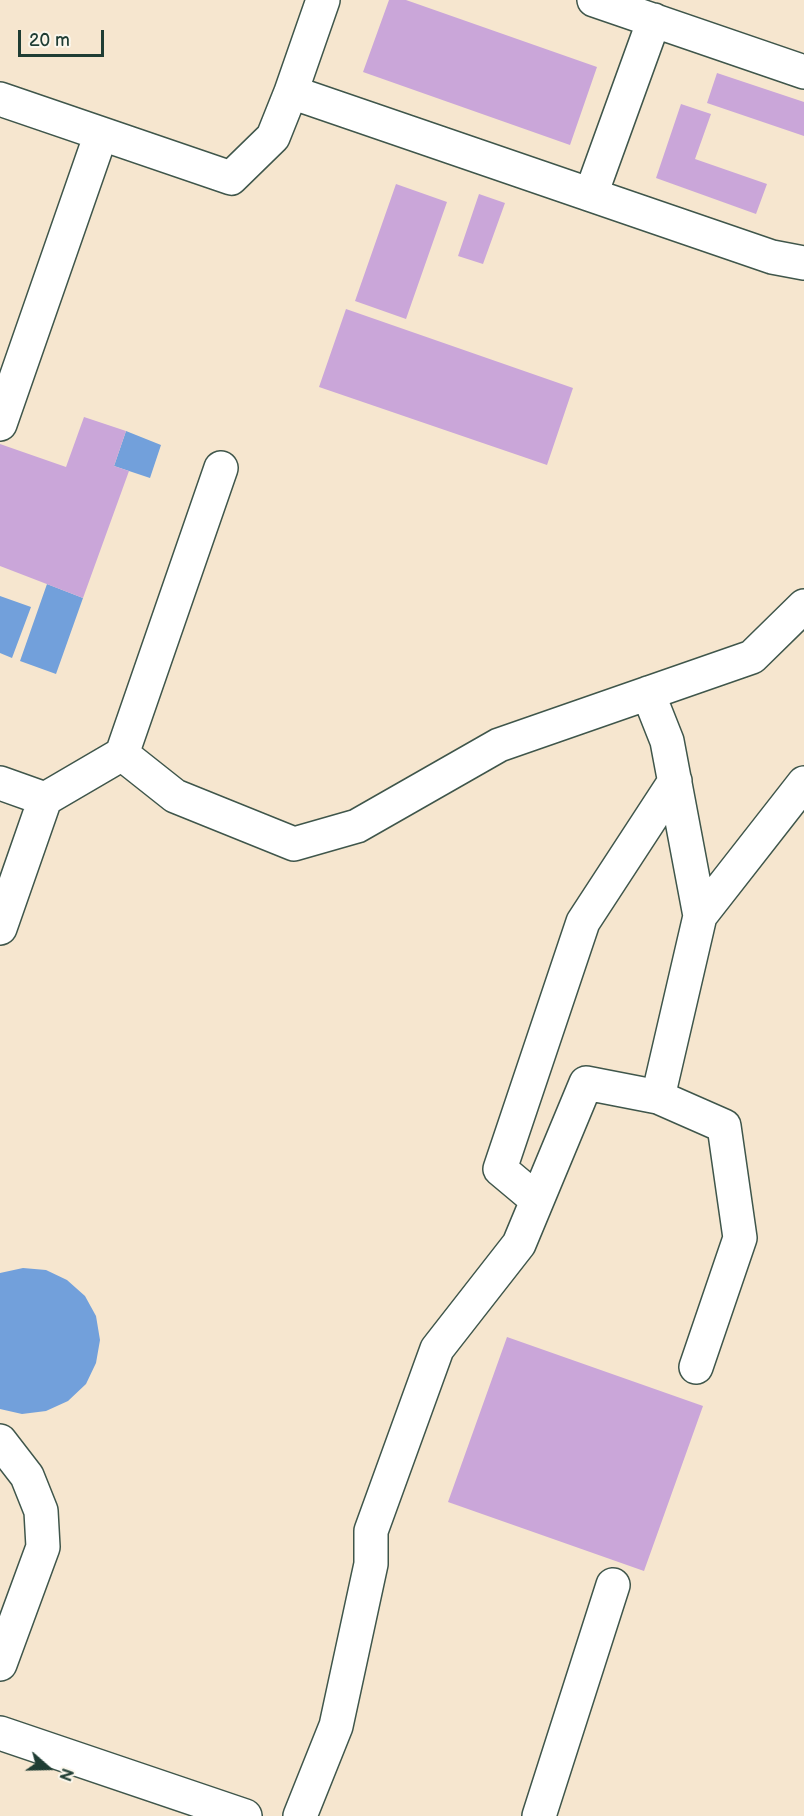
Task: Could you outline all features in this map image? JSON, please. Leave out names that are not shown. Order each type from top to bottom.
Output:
[{"type":"lane","points":[[0,99],[231,178],[273,136],[323,0]]},
{"type":"lane","points":[[594,0],[804,72]]},
{"type":"lane","points":[[591,194],[654,20]]},
{"type":"lane","points":[[291,92],[772,256],[804,263]]},
{"type":"lane","points":[[0,424],[101,134]]},
{"type":"lane","points":[[0,928],[45,799],[122,754],[221,468]]},
{"type":"lane","points":[[122,754],[175,796],[294,844],[357,826],[499,745],[752,657],[804,606]]},
{"type":"lane","points":[[648,693],[667,741],[700,916],[658,1097]]},
{"type":"lane","points":[[537,1200],[500,1169],[583,922],[675,781]]},
{"type":"lane","points":[[0,783],[45,799]]},
{"type":"lane","points":[[700,916],[804,783]]},
{"type":"lane","points":[[300,1816],[336,1726],[371,1564],[371,1531],[437,1349],[519,1244],[586,1083],[658,1097],[724,1126],[740,1238],[696,1367]]},
{"type":"lane","points":[[0,1441],[27,1476],[41,1510],[43,1547],[0,1664]]},
{"type":"lane","points":[[539,1816],[613,1586]]},
{"type":"lane","points":[[0,1733],[244,1816]]},
{"type":"water","points":[[126,431],[161,445],[150,478],[114,466]]},
{"type":"water","points":[[47,584],[83,598],[56,674],[20,661]]},
{"type":"water","points":[[0,596],[31,607],[12,658],[0,653]]},
{"type":"water","points":[[23,1268],[46,1270],[67,1280],[85,1296],[96,1316],[100,1340],[96,1363],[86,1384],[68,1401],[46,1411],[22,1414],[0,1409],[0,1273]]},
{"type":"building","points":[[389,0],[406,0],[597,67],[570,145],[363,72]]},
{"type":"building","points":[[717,73],[804,102],[804,136],[707,103]]},
{"type":"building","points":[[681,104],[711,114],[695,159],[767,184],[756,214],[656,178]]},
{"type":"building","points":[[396,184],[447,202],[406,319],[355,301]]},
{"type":"building","points":[[479,194],[505,203],[483,264],[458,256]]},
{"type":"building","points":[[346,309],[573,388],[547,465],[319,387]]},
{"type":"building","points":[[84,417],[126,431],[114,466],[129,471],[83,598],[0,566],[0,444],[66,467]]},
{"type":"building","points":[[507,1337],[703,1406],[644,1571],[448,1502]]}]
